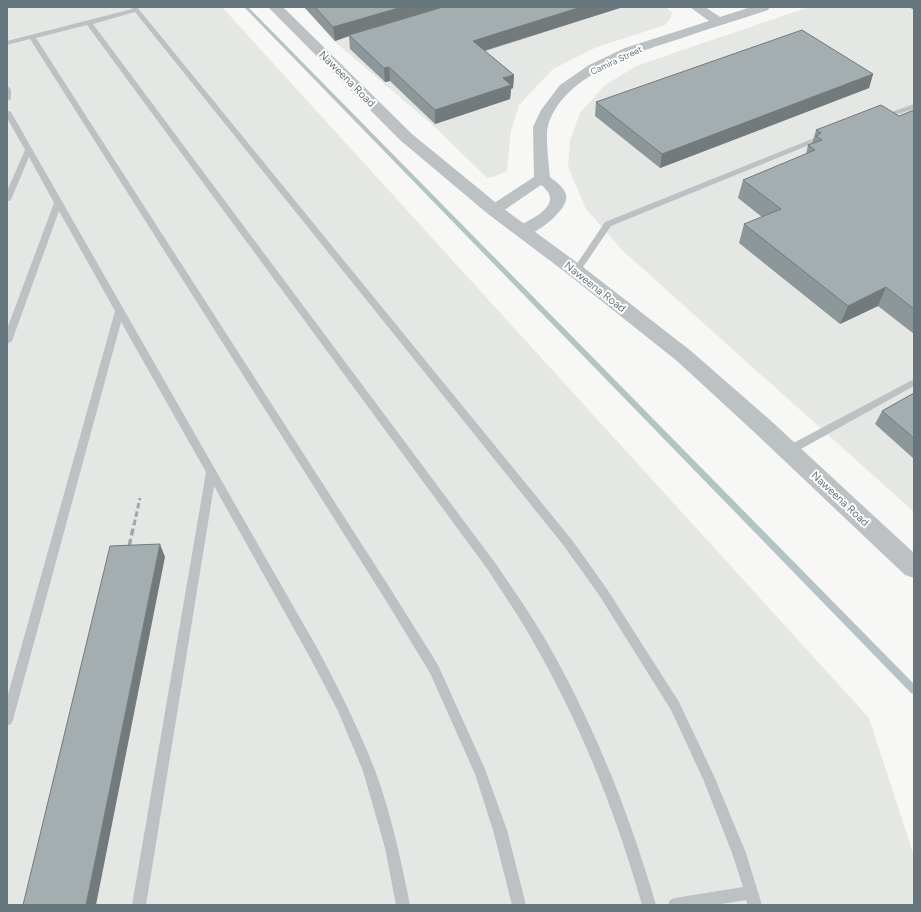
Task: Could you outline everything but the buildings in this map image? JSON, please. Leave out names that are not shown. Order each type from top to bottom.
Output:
[{"type":"street","name":"Naweena Road","points":[[275,7],[406,137],[494,210],[576,271],[684,356],[761,425],[914,568]]},
{"type":"street","points":[[696,7],[719,22]]},
{"type":"street","name":"Camira Street","points":[[542,179],[540,128],[548,110],[564,88],[594,68],[630,51],[764,7]]},
{"type":"street","points":[[494,210],[533,183],[542,179],[556,190],[558,200],[556,207],[547,216],[523,231]]},
{"type":"lane","points":[[7,43],[89,23],[135,9],[568,543],[603,592],[675,706],[708,776],[739,853],[753,899],[675,905]]},
{"type":"lane","points":[[89,23],[492,567],[539,641],[575,706],[608,780],[640,872],[649,905]]},
{"type":"lane","points":[[32,37],[434,670],[481,773],[500,830],[518,905]]},
{"type":"lane","points":[[7,88],[7,99]]},
{"type":"lane","points":[[878,118],[900,112],[914,106]]},
{"type":"lane","points":[[7,112],[312,650],[343,708],[369,771],[392,848],[403,905]]},
{"type":"lane","points":[[576,271],[608,224],[833,134]]},
{"type":"lane","points":[[7,200],[28,150]]},
{"type":"lane","points":[[7,341],[58,202]]},
{"type":"lane","points":[[7,720],[120,311]]},
{"type":"lane","points":[[788,451],[914,382]]},
{"type":"lane","points":[[139,905],[211,472]]},
{"type":"shaded area","points":[[7,7],[222,7],[869,718],[914,856],[914,905],[7,905]]},
{"type":"shaded area","points":[[304,7],[666,7],[672,13],[670,19],[665,25],[597,47],[553,69],[519,105],[511,131],[507,171],[487,178],[436,128],[335,42]]},
{"type":"shaded area","points":[[809,7],[914,7],[914,512],[622,250],[586,209],[568,167],[570,141],[580,113],[604,86],[636,66]]},
{"type":"waterway","points":[[246,7],[914,690]]},
{"type":"railway","points":[[134,525],[140,498]]},
{"type":"railway","points":[[127,556],[134,524]]}]
